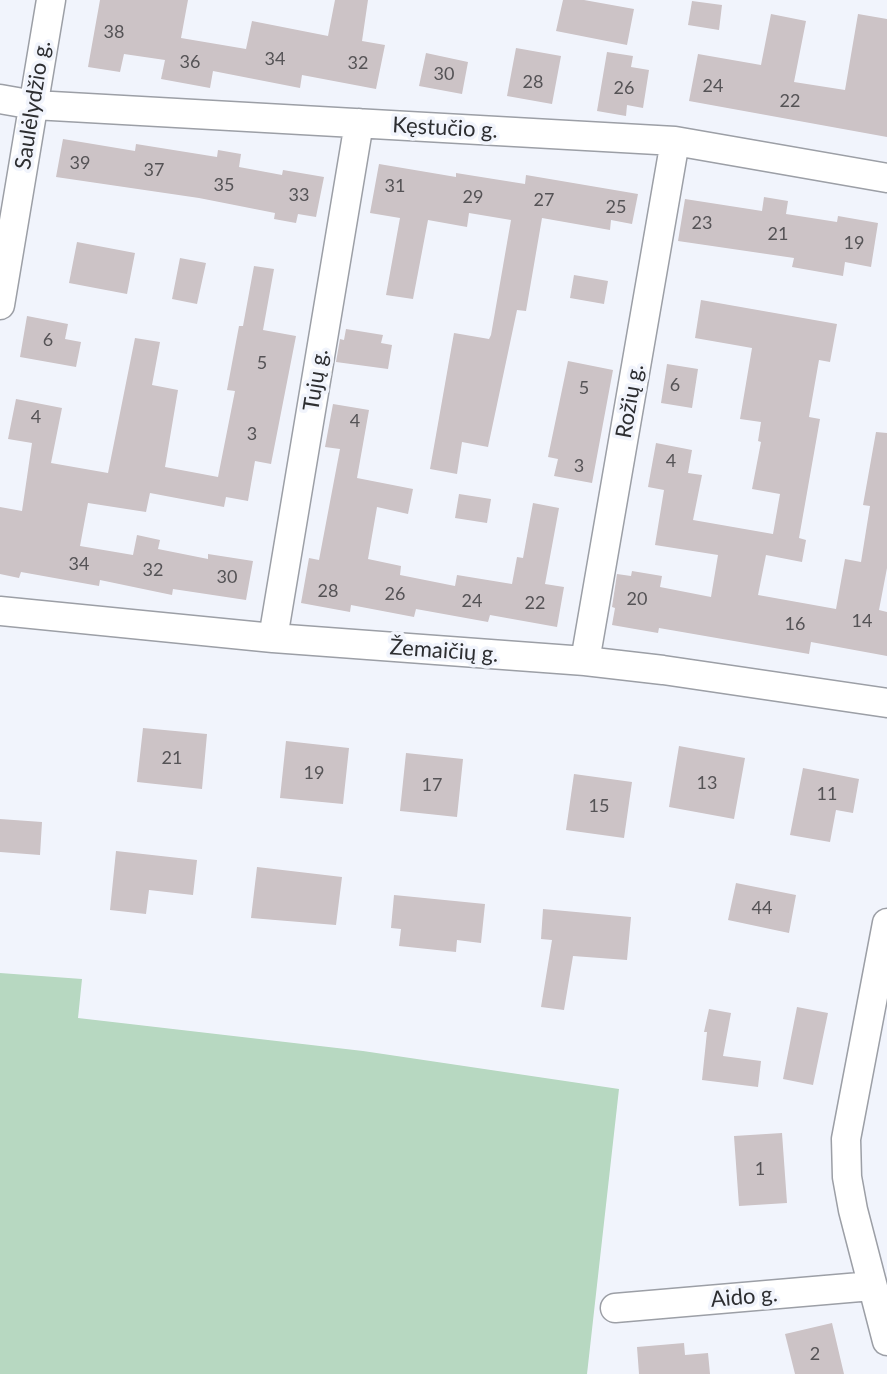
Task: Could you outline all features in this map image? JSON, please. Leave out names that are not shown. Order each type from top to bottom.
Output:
[{"type":"street","name":"Saulėlydžio g.","points":[[0,305],[51,0]]},
{"type":"street","name":"Kęstučio g.","points":[[0,99],[34,105],[675,141],[887,178]]},
{"type":"street","name":"Tujų g.","points":[[273,638],[359,123]]},
{"type":"street","name":"Rožių g.","points":[[585,661],[675,141]]},
{"type":"street","name":"Žemaičių g.","points":[[0,611],[273,638],[585,661],[887,703]]},
{"type":"street","points":[[887,923],[846,1139],[849,1188],[887,1341]]},
{"type":"street","name":"Aido g.","points":[[615,1308],[872,1286]]},
{"type":"green space","points":[[0,973],[82,979],[78,1018],[363,1051],[619,1089],[587,1374],[0,1374]]},
{"type":"building","points":[[100,0],[188,0],[181,38],[246,49],[252,21],[328,36],[335,0],[368,0],[362,41],[385,45],[376,89],[302,75],[300,88],[213,71],[210,88],[161,79],[165,60],[124,54],[120,72],[88,67]]},
{"type":"building","points":[[563,0],[584,0],[634,9],[627,45],[556,31]]},
{"type":"building","points":[[692,1],[722,5],[719,30],[688,25]]},
{"type":"building","points":[[771,14],[806,21],[794,82],[845,90],[858,14],[887,19],[887,137],[689,101],[698,54],[761,65]]},
{"type":"building","points":[[516,48],[561,56],[552,104],[507,96]]},
{"type":"building","points":[[607,52],[633,56],[631,67],[649,70],[643,108],[627,105],[626,116],[597,111]]},
{"type":"building","points":[[426,53],[468,62],[462,94],[419,86]]},
{"type":"building","points":[[63,139],[135,151],[136,144],[217,157],[218,150],[241,154],[239,167],[282,175],[283,170],[324,177],[316,217],[298,214],[296,223],[274,219],[275,213],[199,198],[56,177]]},
{"type":"building","points":[[379,164],[456,177],[456,173],[525,184],[526,175],[638,194],[632,224],[611,220],[610,230],[542,218],[526,311],[517,310],[488,447],[462,442],[457,474],[430,469],[454,333],[489,339],[511,220],[469,213],[467,227],[428,220],[413,299],[386,295],[400,218],[370,213]]},
{"type":"building","points":[[764,197],[788,201],[786,214],[837,222],[838,216],[878,223],[871,267],[845,262],[843,276],[792,267],[794,258],[678,241],[685,199],[762,211]]},
{"type":"building","points":[[77,242],[135,253],[127,294],[69,283]]},
{"type":"building","points":[[180,258],[206,263],[197,304],[172,299]]},
{"type":"building","points":[[254,266],[274,269],[263,330],[296,336],[271,464],[255,461],[248,501],[226,497],[224,507],[150,493],[146,512],[88,503],[80,546],[133,555],[137,535],[160,540],[158,549],[208,559],[208,554],[253,561],[246,600],[173,589],[172,595],[100,580],[99,586],[21,572],[19,578],[0,574],[0,507],[22,511],[32,443],[8,439],[16,399],[62,408],[51,463],[108,473],[135,338],[160,342],[152,385],[178,390],[165,467],[218,477],[235,391],[227,390]]},
{"type":"building","points":[[574,275],[608,281],[604,304],[570,298]]},
{"type":"building","points":[[701,300],[837,324],[830,362],[819,360],[809,417],[820,419],[799,538],[806,540],[802,562],[766,555],[758,595],[836,609],[845,559],[861,562],[870,506],[863,505],[876,432],[887,433],[887,568],[879,610],[887,612],[887,656],[811,642],[809,654],[659,628],[658,633],[612,625],[617,574],[631,576],[632,571],[662,576],[660,587],[711,597],[718,555],[655,545],[664,490],[648,487],[656,443],[692,450],[688,473],[702,475],[693,520],[773,534],[780,494],[752,489],[761,442],[758,441],[761,422],[740,419],[752,348],[695,338]]},
{"type":"building","points":[[27,316],[68,324],[65,339],[81,342],[76,367],[20,357]]},
{"type":"building","points":[[346,329],[383,335],[381,343],[392,345],[388,369],[336,362],[340,339],[344,340]]},
{"type":"building","points":[[568,361],[613,370],[592,483],[554,476],[558,459],[548,457]]},
{"type":"building","points":[[667,364],[698,369],[692,408],[661,403]]},
{"type":"building","points":[[333,404],[369,410],[357,478],[413,489],[408,514],[377,507],[368,559],[401,566],[400,575],[455,586],[457,575],[512,584],[517,557],[523,558],[533,503],[559,508],[545,584],[564,587],[557,627],[490,615],[488,622],[416,609],[414,617],[351,605],[350,612],[301,603],[309,558],[319,560],[340,449],[325,447]]},
{"type":"building","points":[[459,494],[491,499],[487,523],[455,518]]},
{"type":"building","points":[[143,728],[207,734],[202,789],[137,782]]},
{"type":"building","points":[[286,741],[349,748],[343,804],[280,798]]},
{"type":"building","points":[[679,746],[745,758],[734,819],[669,807]]},
{"type":"building","points":[[406,753],[463,759],[457,817],[400,811]]},
{"type":"building","points":[[803,768],[859,779],[853,813],[836,810],[830,842],[790,835]]},
{"type":"building","points":[[574,774],[632,782],[624,838],[566,830]]},
{"type":"building","points":[[0,819],[42,822],[40,855],[0,852]]},
{"type":"building","points":[[116,851],[197,860],[193,895],[149,890],[146,914],[110,910]]},
{"type":"building","points":[[257,867],[342,877],[336,925],[251,918]]},
{"type":"building","points":[[736,883],[796,895],[789,933],[728,920]]},
{"type":"building","points":[[394,895],[485,904],[481,943],[457,940],[456,952],[399,946],[401,929],[391,928]]},
{"type":"building","points":[[543,909],[631,917],[627,960],[573,956],[564,1010],[541,1007],[552,940],[541,939]]},
{"type":"building","points":[[797,1007],[828,1013],[813,1085],[783,1079]]},
{"type":"building","points":[[709,1009],[731,1013],[723,1056],[761,1061],[758,1087],[702,1080],[707,1032],[704,1032]]},
{"type":"building","points":[[782,1133],[787,1203],[739,1206],[734,1136]]},
{"type":"building","points":[[832,1323],[844,1374],[795,1374],[785,1334]]},
{"type":"building","points":[[684,1343],[685,1355],[708,1353],[710,1374],[639,1374],[637,1347]]}]
